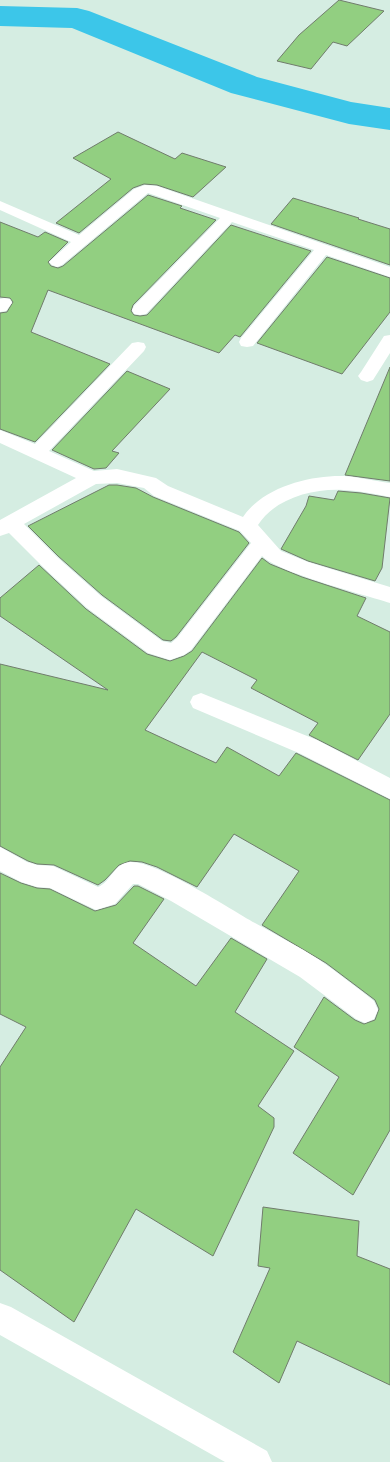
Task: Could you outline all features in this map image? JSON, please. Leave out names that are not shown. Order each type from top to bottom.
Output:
[{"type":"street","points":[[57,262],[139,192],[145,190],[157,190],[322,250],[390,272]]},
{"type":"street","points":[[0,205],[81,241]]},
{"type":"street","points":[[140,310],[229,217]]},
{"type":"street","points":[[247,342],[322,250]]},
{"type":"street","points":[[367,376],[390,340]]},
{"type":"street","points":[[37,452],[138,347]]},
{"type":"street","points":[[0,436],[92,478]]},
{"type":"street","points":[[262,542],[184,644],[178,650],[166,652],[155,647],[94,602],[50,562],[5,526],[92,478],[117,476],[149,483],[161,491],[247,526],[262,542],[274,556],[301,567],[390,596]]},
{"type":"street","points":[[247,526],[256,512],[273,499],[305,486],[344,483],[390,490]]},
{"type":"street","points":[[201,702],[309,747],[390,789]]},
{"type":"street","points":[[0,858],[37,876],[53,877],[96,899],[102,899],[109,895],[128,873],[140,873],[180,893],[309,968],[364,1010]]},
{"type":"street","points":[[0,1318],[256,1462]]},
{"type":"building","points":[[339,0],[384,11],[347,46],[333,42],[311,69],[277,61],[299,35]]},
{"type":"building","points":[[118,132],[175,159],[182,153],[226,167],[193,197],[157,185],[144,184],[133,188],[79,233],[56,223],[111,179],[73,158]]},
{"type":"building","points":[[148,195],[182,206],[180,208],[216,220],[133,305],[131,311],[134,315],[147,315],[231,225],[311,251],[240,337],[235,335],[219,353],[48,290],[31,332],[110,364],[35,442],[0,429],[0,313],[7,312],[13,302],[10,298],[0,297],[0,222],[38,237],[45,232],[68,242],[48,262],[51,266],[58,268],[63,266]]},
{"type":"building","points":[[293,198],[390,229],[390,265],[271,224]]},
{"type":"building","points":[[327,257],[390,278],[390,312],[342,374],[257,343]]},
{"type":"building","points":[[390,367],[390,481],[345,475]]},
{"type":"building","points":[[127,371],[170,389],[112,451],[119,453],[106,468],[94,469],[52,450]]},
{"type":"building","points":[[109,485],[136,488],[153,497],[239,532],[249,543],[176,637],[171,641],[163,640],[102,595],[58,556],[28,526]]},
{"type":"building","points":[[338,491],[390,498],[382,568],[375,581],[308,561],[281,549],[306,506],[309,496],[334,500]]},
{"type":"building","points":[[262,558],[270,564],[302,577],[366,598],[357,616],[390,632],[390,714],[358,760],[309,735],[318,723],[251,688],[257,680],[202,652],[145,730],[216,763],[227,747],[279,776],[296,753],[390,800],[390,1130],[353,1195],[293,1153],[339,1077],[294,1047],[324,997],[355,1020],[364,1024],[375,1020],[379,1009],[375,1000],[326,963],[262,925],[299,871],[234,834],[197,887],[157,867],[142,862],[130,861],[119,865],[105,880],[98,885],[54,865],[37,864],[28,861],[0,846],[0,664],[108,690],[0,616],[0,598],[39,565],[86,609],[147,654],[170,661],[184,656],[192,651]]},
{"type":"building","points":[[0,873],[21,883],[37,888],[50,889],[95,911],[116,905],[134,886],[138,886],[164,899],[133,943],[196,986],[231,938],[267,959],[235,1012],[294,1051],[258,1106],[274,1118],[274,1127],[213,1256],[136,1209],[74,1322],[0,1270],[0,1067],[26,1027],[0,1014]]},
{"type":"building","points":[[263,1207],[359,1221],[357,1256],[390,1269],[390,1385],[297,1341],[279,1383],[233,1352],[270,1268],[258,1266]]},
{"type":"waterway","points":[[0,16],[77,18],[244,85],[349,113],[390,119]]}]
